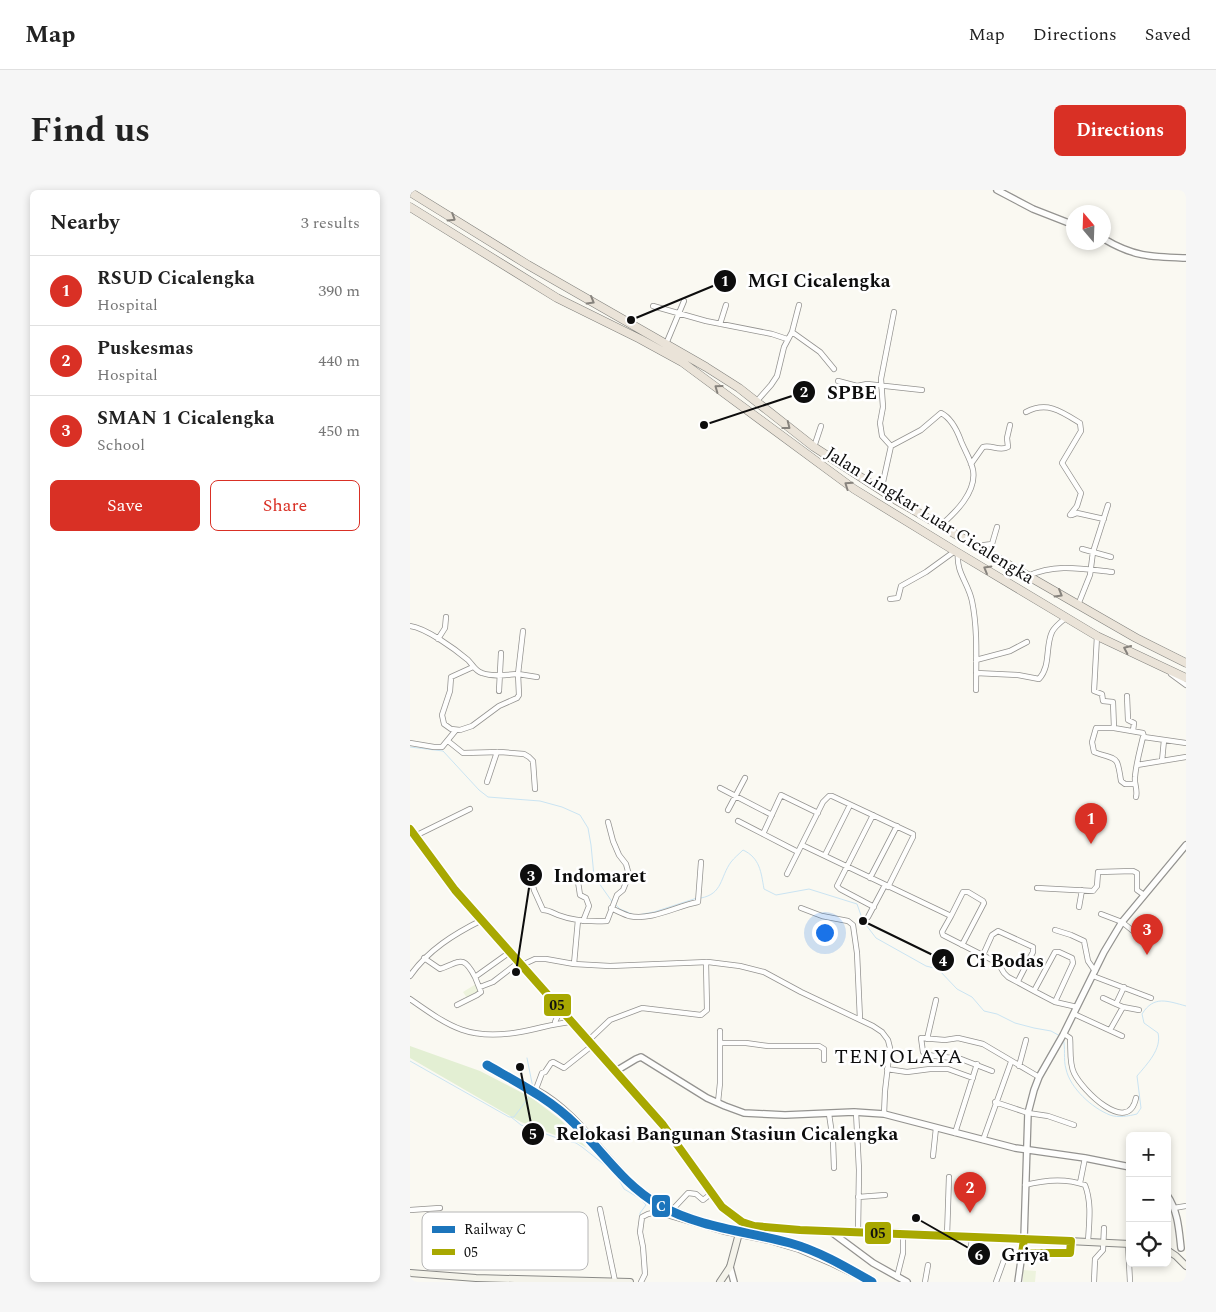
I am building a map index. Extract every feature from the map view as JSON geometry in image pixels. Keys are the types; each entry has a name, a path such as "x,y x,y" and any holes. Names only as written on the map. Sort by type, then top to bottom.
{"highway":[{"name":"Jalan Lingkar Luar Cicalengka","path":"410,192 536,270 731,383 814,447 902,504 1136,638 1186,663"},
{"name":"Jalan Lingkar Luar Cicalengka","path":"410,207 557,298 682,362 854,489 956,552 1097,636 1186,678"}],"main road":[{"path":"410,829 438,869 663,1125 722,1207 742,1222 762,1227 830,1231 1126,1244"},
{"path":"720,1282 730,1267 742,1222"},
{"path":"1171,1253 1186,1266"},
{"path":"410,1273 543,1281 630,1282"}],"street":[{"path":"997,190 1033,209 1066,222"},
{"path":"1111,243 1133,254 1186,258"},
{"path":"666,344 684,301"},
{"path":"720,324 726,305"},
{"path":"756,402 777,376 799,305"},
{"path":"653,306 678,314 788,339"},
{"path":"891,446 882,436 880,422 882,407 881,386 894,312"},
{"path":"792,332 820,352 834,369"},
{"path":"838,381 857,386 867,384 922,390"},
{"path":"1026,412 1042,406 1063,412 1080,423 1081,432 1062,462 1081,492 1080,501 1070,515 1077,513 1104,518"},
{"path":"891,446 914,435 942,413 955,427 971,464 973,479 966,497 954,514 940,526"},
{"path":"971,464 982,447 988,445 1000,449 1008,447 1007,438 1010,425"},
{"path":"814,447 821,426"},
{"path":"881,491 891,446"},
{"path":"901,490 902,504"},
{"path":"1078,605 1090,575 1093,552 1108,505"},
{"path":"975,546 992,544 997,527"},
{"path":"1082,549 1111,557"},
{"path":"890,600 898,598 901,586 956,552 958,570 969,590 972,602 975,625 976,690"},
{"path":"1028,576 1052,568 1075,567 1112,572"},
{"path":"438,639 445,628 446,617"},
{"path":"976,673 1018,674 1039,679 1047,662 1052,632 1067,617"},
{"path":"410,626 418,628 438,639 468,660 473,667 482,673 518,674 537,677"},
{"path":"473,667 454,674 450,680 450,691 442,715 446,726 456,730 472,726 499,706 517,698 519,695 518,674 523,631"},
{"path":"1097,636 1094,691 1102,694 1103,701 1113,702 1114,728"},
{"path":"976,660 1010,651 1027,642"},
{"path":"499,691 501,653"},
{"path":"1156,663 1186,685"},
{"path":"1127,696 1128,720 1134,723 1133,731"},
{"path":"1134,784 1125,784 1121,781 1118,762 1115,758 1094,752 1092,742 1096,728 1114,728 1143,733 1134,784 1137,792 1136,797"},
{"path":"410,743 440,748 444,746 456,730"},
{"path":"1143,737 1186,743"},
{"path":"1162,760 1164,740"},
{"path":"448,741 463,753 497,752 524,754 533,761 535,789"},
{"path":"487,782 497,752"},
{"path":"1137,765 1186,757"},
{"path":"728,810 745,778"},
{"path":"720,788 772,815"},
{"path":"763,834 781,795 818,813"},
{"path":"787,874 823,802 829,796 836,797 912,833 913,837 868,917"},
{"path":"825,855 850,805"},
{"path":"415,836 470,809"},
{"path":"873,816 846,866 838,883 838,888 874,907"},
{"path":"738,821 798,852"},
{"path":"531,878 543,910 549,910 557,915 581,921 607,921 615,899 623,890 629,875 626,864 613,840 608,822"},
{"path":"870,878 897,826"},
{"path":"802,845 951,916"},
{"path":"1018,1282 1024,1239 1028,1113 1039,1077 1060,1042 1104,952 1122,922 1186,845"},
{"path":"612,907 630,916 643,916 657,914 698,902 701,862"},
{"path":"1038,888 1095,890 1099,871 1134,871 1137,873 1137,890 1144,895"},
{"path":"574,964 581,921 589,906 586,898 580,895 577,875"},
{"path":"1078,907 1082,890"},
{"path":"962,945 984,903 968,892 963,892 942,934 962,945 998,962 1004,974 1034,991 1055,1002 1077,1007"},
{"path":"801,908 822,916 848,921 853,925 857,953 860,1020"},
{"path":"1101,914 1122,922 1133,931"},
{"path":"410,976 424,958 450,938 482,920"},
{"path":"983,955 992,934 998,930 1032,946 1033,952 1018,981"},
{"path":"1055,930 1084,941 1088,961 1094,974 1152,998"},
{"path":"475,977 510,952"},
{"path":"1034,991 1055,952 1072,958 1073,964 1055,1002"},
{"path":"424,958 440,968 457,961 470,966 481,992 457,1004"},
{"path":"480,987 493,982 520,963 535,959 610,966 706,962 740,966 764,972 882,1032 888,1040 890,1048 884,1114"},
{"path":"706,962 707,1010 701,1015 642,1008 610,1020 591,1042 564,1068 553,1062 551,1063 542,1074 536,1089 552,1098 572,1116 621,1171 642,1191 673,1210 799,1250 869,1282"},
{"path":"1116,1004 1124,987"},
{"path":"1103,998 1123,1007 1139,1010"},
{"path":"410,999 442,1022 464,1032 480,1035 520,1032 555,1022 573,1022"},
{"path":"927,1039 936,1000"},
{"path":"1110,1030 1123,1007"},
{"path":"555,1022 561,1009"},
{"path":"1074,1014 1122,1036"},
{"path":"718,1102 720,1031"},
{"path":"1063,1035 1070,1038 1071,1062 1074,1073 1085,1090 1108,1108 1118,1113 1123,1113 1134,1107 1136,1098"},
{"path":"992,1072 977,1064 955,1058 927,1055 922,1052 921,1038 964,1039 983,1044 1039,1077"},
{"path":"1020,1066 1026,1040"},
{"path":"720,1043 746,1043 768,1046 819,1046 824,1049 824,1060"},
{"path":"616,1071 641,1057 707,1098 734,1110 756,1114 856,1112 884,1114 1015,1148 1126,1166"},
{"path":"983,1140 1011,1062"},
{"path":"955,1133 977,1064"},
{"path":"887,1069 907,1072 930,1069 948,1070 972,1078"},
{"path":"996,1102 1028,1113 1048,1116 1074,1125"},
{"path":"856,1112 858,1232"},
{"path":"829,1114 834,1168"},
{"path":"933,1156 936,1128"},
{"path":"1080,1183 1085,1158"},
{"path":"947,1236 949,1177"},
{"path":"1025,1185 1055,1180 1085,1185 1088,1193 1088,1242"},
{"path":"673,1210 688,1193 696,1194 703,1200 712,1193"},
{"path":"858,1197 885,1195"},
{"path":"1171,1202 1178,1221 1184,1248 1176,1256"},
{"path":"1174,1208 1186,1206"},
{"path":"410,1210 440,1208"},
{"path":"600,1209 615,1281"},
{"path":"641,1282 645,1274 641,1227 642,1218 648,1214 657,1212 725,1232 740,1232"},
{"path":"1094,1282 1095,1258 1102,1251 1104,1228"},
{"path":"830,1231 873,1264 907,1282"},
{"path":"897,1277 903,1253 904,1233"},
{"path":"970,1258 972,1237"},
{"path":"996,1282 1004,1260"},
{"path":"925,1282 928,1265"},
{"path":"730,1267 734,1282"},
{"path":"1130,1267 1130,1282"},
{"path":"442,1282 443,1274"}],"green space":[{"path":"476,984 480,990 467,998 463,992"},
{"path":"410,1046 480,1071 532,1098 561,1120 587,1148 572,1139 560,1137 510,1116 410,1058"},
{"path":"1023,1270 1036,1271 1035,1282 1023,1282"}],"waterway":[{"path":"410,747 443,751 479,790 488,797 540,801 562,807 580,815 588,828 594,876 613,903"},
{"path":"701,898 708,896 717,889 727,868 743,850 749,853 759,866 764,889 776,895 809,889 857,904 863,921 876,938 926,966 938,969 957,989 972,997 984,1011 997,1014 1015,1023 1051,1031 1060,1036"},
{"path":"638,915 654,912 697,898"},
{"path":"616,905 620,909 632,914"},
{"path":"1063,1038 1065,1065 1068,1076 1077,1090 1096,1108 1110,1115 1120,1117 1137,1114 1141,1108 1137,1076 1153,1056 1159,1039 1158,1033 1144,1023 1142,1014 1151,1004 1161,1001 1186,1006"},
{"path":"527,1058 533,1088"},
{"path":"410,1061 509,1117 514,1117 529,1097"},
{"path":"511,1117 521,1125 576,1143 582,1147 606,1166 619,1180 624,1189 641,1199 646,1205 640,1213 640,1217"}],"rail line":[{"name":"C","path":"487,1065 533,1092 565,1115 624,1178 646,1197 659,1205 675,1213 707,1224 801,1246 832,1260 872,1282"}],"transit line":[{"name":"05","path":"410,829 455,890 663,1125 722,1207 742,1222 754,1226 800,1230 1071,1241 1070,1253 1022,1253 1024,1239"}],"place":[{"name":"MGI Cicalengka","path":"631,320"},
{"name":"SPBE","path":"704,425"},
{"name":"RSUD Cicalengka","path":"1091,844"},
{"name":"Ci Bodas","path":"863,921"},
{"name":"SMAN 1 Cicalengka","path":"1147,955"},
{"name":"Indomaret","path":"516,972"},
{"name":"Relokasi Bangunan Stasiun Cicalengka","path":"520,1067"},
{"name":"Puskesmas","path":"970,1213"},
{"name":"Griya","path":"916,1218"}],"district":[{"name":"TENJOLAYA","path":"899,1056"}]}
